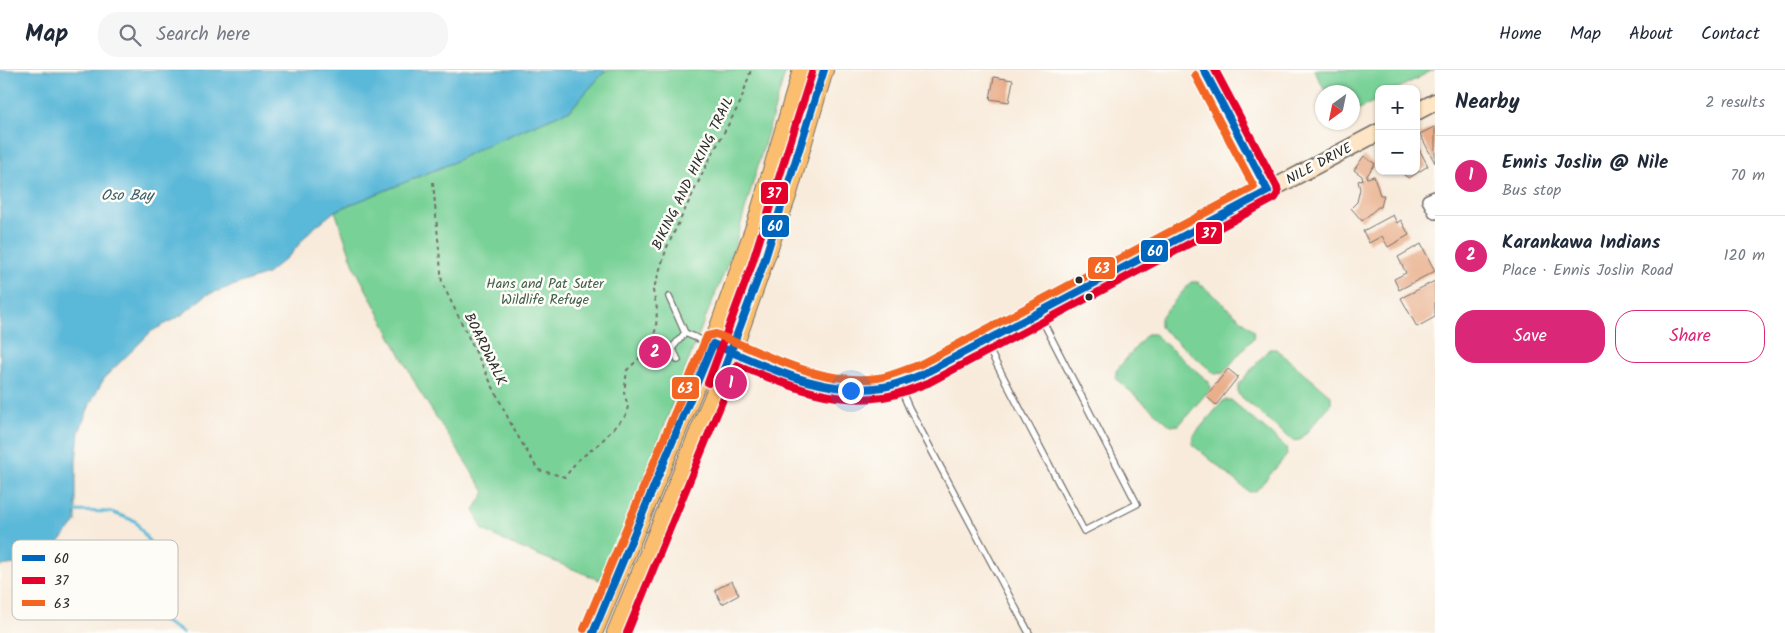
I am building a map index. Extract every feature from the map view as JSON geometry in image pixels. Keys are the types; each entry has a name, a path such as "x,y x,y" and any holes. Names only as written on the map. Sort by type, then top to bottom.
{"main road":[{"path":"593,633 713,344 756,222 802,70"},
{"path":"616,633 732,352 788,193 824,70"},
{"path":"1204,70 1268,191"},
{"path":"1420,110 1435,102"},
{"name":"NILE DRIVE","path":"713,344 812,383 858,389 877,388 898,383 923,374 1375,134"}],"street":[{"path":"1435,197 1428,200 1435,213"}],"lane":[{"path":"669,297 685,333 713,344"},
{"path":"985,341 1084,531 1137,504 1038,312"},
{"path":"678,360 672,348 685,333"},
{"path":"898,383 909,408 1029,633"}],"path":[{"name":"BIKING AND HIKING TRAIL","path":"577,461 600,443 626,415 628,406 624,393 627,370 646,352 656,328 658,309 653,291 667,247 740,103 750,70"},
{"name":"BOARDWALK","path":"433,182 442,283 513,428 538,470 565,476 577,461"}],"green space":[{"name":"Hans and Pat Suter Wildlife Refuge","path":"606,70 786,70 733,251 694,346 650,464 600,580 511,544 483,530 474,510 485,492 420,392 355,268 335,211 452,163 482,147 570,110"},
{"path":"1314,70 1433,70 1405,85 1375,85 1375,101 1360,108 1360,85 1322,85"},
{"path":"1191,282 1198,282 1253,330 1254,337 1223,373 1215,374 1160,327 1160,318"},
{"path":"1147,334 1154,334 1209,382 1210,389 1179,425 1171,426 1116,379 1116,371"},
{"path":"1269,349 1276,349 1331,396 1331,404 1300,440 1293,441 1238,394 1238,385"},
{"path":"1224,400 1231,400 1286,447 1287,455 1256,491 1249,492 1193,445 1193,436"}],"water":[{"name":"Oso Bay","path":"0,70 606,70 570,110 482,147 452,163 335,211 310,231 291,254 267,274 206,295 182,315 152,331 105,377 90,404 79,432 76,461 76,522 61,540 12,540 12,564 0,566"}],"building":[{"path":"994,77 1013,80 1009,102 990,99"},
{"path":"1434,127 1435,163 1420,134"},
{"path":"1420,151 1428,166 1420,171"},
{"path":"1364,156 1375,164 1366,177 1374,176 1380,195 1384,195 1381,207 1378,207 1362,221 1351,208 1357,202 1360,189 1358,181 1363,179 1354,170"},
{"path":"1393,215 1397,223 1401,220 1409,235 1388,247 1382,236 1369,243 1363,231"},
{"path":"1421,244 1435,271 1399,290 1394,279 1406,273 1398,257"},
{"path":"1435,281 1435,317 1417,327 1401,298"},
{"path":"1228,369 1238,377 1216,405 1206,396"},
{"path":"732,581 739,595 722,604 715,590"}],"waterway":[{"path":"74,509 76,511 111,512 135,521 148,540"},
{"path":"162,620 183,633"}],"transit line":[{"name":"60","path":"720,380 763,265 824,70"},
{"name":"60","path":"593,633 713,344 775,370 817,384 861,389 893,385 923,374 1268,191 1204,70"},
{"name":"37","path":"627,633 737,365 790,386 827,395 864,399 900,393 928,383 1275,198 1278,193 1277,187 1215,70"},
{"name":"37","path":"708,383 751,267 812,73"},
{"name":"63","path":"584,629 707,336 716,334 795,367 816,373 857,379 888,376 919,365 1254,187 1195,75"}],"place":[{"name":"Karankawa Indians","path":"655,352"},
{"name":"Ennis Joslin @ Nile","path":"731,383"}]}
